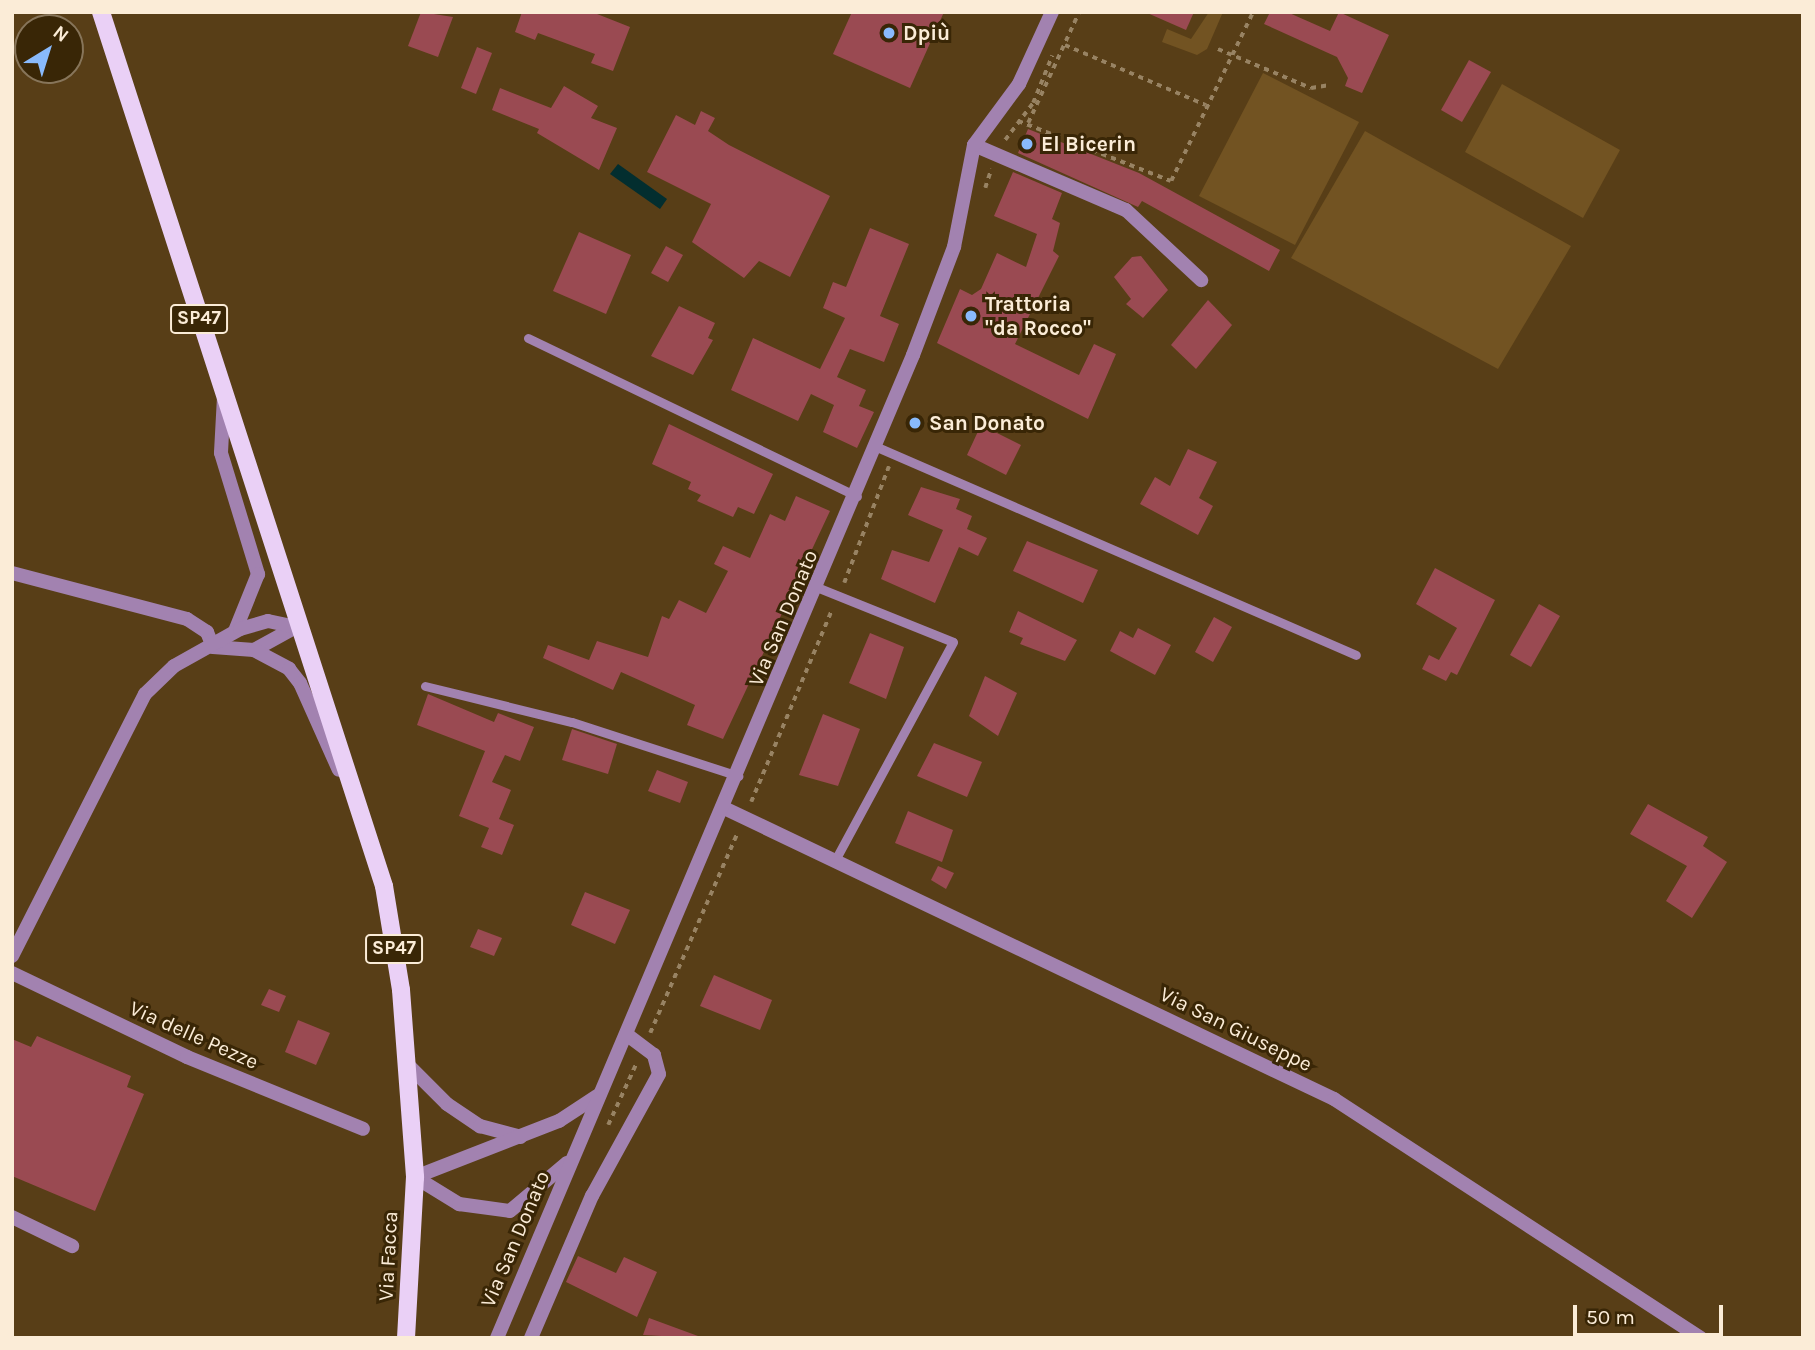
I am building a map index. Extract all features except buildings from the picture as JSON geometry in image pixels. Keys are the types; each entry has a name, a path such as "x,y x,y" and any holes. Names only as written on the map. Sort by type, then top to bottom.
{"main road":[{"name":"SP47","path":"101,12 296,627 384,886 408,1065 415,1177"},
{"name":"Via Facca","path":"407,1338 415,1177"}],"street":[{"name":"Via San Donato","path":"496,1338 597,1096 627,1035 819,589 877,447 954,247 974,145 1019,84 1052,12"},
{"path":"974,145 1126,210 1201,280"},
{"path":"224,397 221,453 258,574 235,631"},
{"path":"12,573 187,619 207,632 213,647"},
{"path":"12,956 145,694 174,666 213,647 235,631 268,621 296,627"},
{"path":"254,650 296,627"},
{"path":"213,647 254,650 289,669 300,684 366,836"},
{"name":"Via San Giuseppe","path":"724,808 836,858 1334,1099 1701,1338"},
{"name":"Via delle Pezze","path":"12,973 187,1057 363,1129"},
{"path":"531,1338 592,1196 659,1074 654,1055 627,1035"},
{"path":"408,1065 480,1126 521,1137"},
{"path":"415,1177 521,1137 597,1096"},
{"name":"Via San Donato","path":"415,1177 459,1204 510,1211 573,1157"},
{"path":"12,1217 72,1246"}],"lane":[{"path":"528,338 857,496"},
{"path":"877,447 1356,655"},
{"path":"819,589 953,642 836,858"},
{"path":"425,686 572,722 738,776"}],"path":[{"path":"1028,124 1079,12"},
{"path":"1018,121 1171,181 1253,12"},
{"path":"1065,46 1206,105"},
{"path":"1218,49 1311,88 1329,85"},
{"path":"644,1047 733,845"}],"shaded area":[{"path":"1209,12 1223,12 1207,49 1197,55 1162,42 1167,29 1191,39"},
{"path":"1263,73 1359,122 1295,245 1199,196"},
{"path":"1502,84 1620,150 1583,218 1465,152"},
{"path":"1365,131 1571,246 1498,369 1291,258"}],"water":[{"path":"618,164 667,199 660,209 610,174"}],"place":[{"name":"Dpiù","path":"889,33"},
{"name":"El Bicerin","path":"1027,144"},
{"name":"Trattoria \"da Rocco\"","path":"971,316"},
{"name":"San Donato","path":"915,423"}]}
